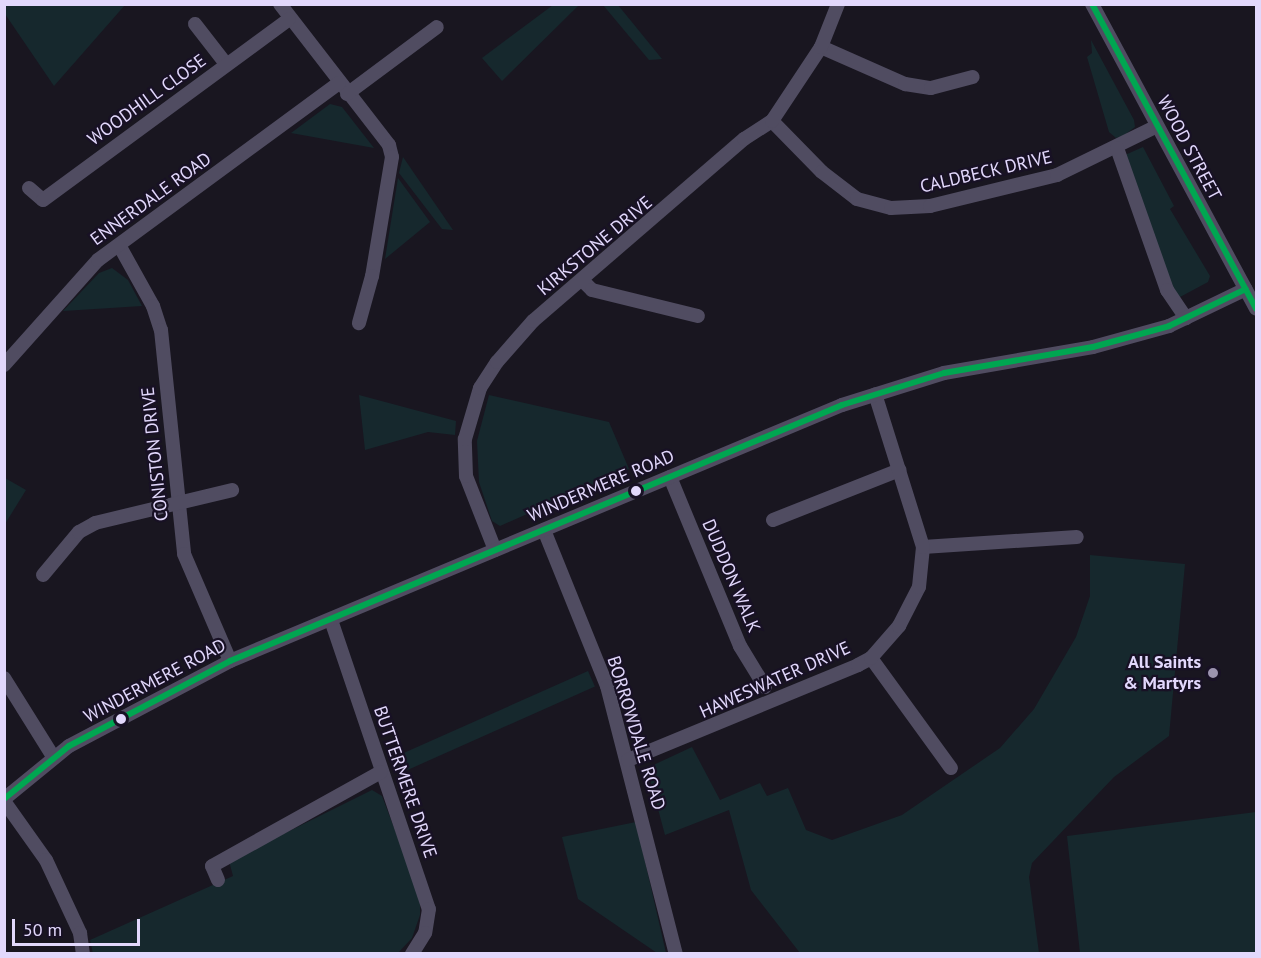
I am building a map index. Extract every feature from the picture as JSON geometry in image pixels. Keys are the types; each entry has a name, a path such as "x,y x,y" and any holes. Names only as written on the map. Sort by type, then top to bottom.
{"street":[{"path":"280,4 343,89 389,145 392,157 359,323"},
{"name":"KIRKSTONE DRIVE","path":"495,550 466,476 465,439 480,388 511,344 744,139 772,121 821,47 838,4"},
{"name":"WOOD STREET","path":"1092,4 1257,309"},
{"name":"WOODHILL CLOSE","path":"29,188 43,200 289,19"},
{"path":"195,24 225,64"},
{"name":"ENNERDALE ROAD","path":"4,365 98,260 343,89 437,27"},
{"path":"821,47 905,84 931,88 973,77"},
{"name":"CALDBECK DRIVE","path":"772,121 822,172 857,199 891,208 930,206 1057,176 1157,126"},
{"path":"1117,148 1167,290 1186,318"},
{"name":"CONISTON DRIVE","path":"119,245 153,306 161,330 184,554 230,661"},
{"path":"582,280 592,290 698,316"},
{"name":"WINDERMERE ROAD","path":"4,800 69,746 230,661 670,477 875,394 944,373 1093,347 1186,318 1245,289"},
{"name":"HAWESWATER DRIVE","path":"628,760 697,735 871,657 909,609 919,588 923,547 875,394"},
{"path":"773,520 899,470"},
{"name":"DUDDON WALK","path":"670,477 740,646 765,687"},
{"path":"43,575 79,532 89,526 232,490"},
{"name":"BORROWDALE ROAD","path":"544,530 607,686 628,760 676,954"},
{"path":"923,547 1077,537"},
{"name":"BUTTERMERE DRIVE","path":"331,620 429,909 425,933 412,954"},
{"path":"871,657 951,768"},
{"path":"4,678 54,758"},
{"path":"218,880 212,866 381,772"},
{"path":"4,800 46,860 80,933 83,954"}],"green space":[{"path":"4,5 125,5 54,86 5,14"},
{"path":"553,5 579,5 502,81 482,58"},
{"path":"603,5 618,5 662,59 649,60"},
{"path":"1091,40 1134,120 1135,127 1123,136 1116,138 1109,132 1087,57 1092,53"},
{"path":"330,104 342,107 374,148 291,133"},
{"path":"1143,147 1174,206 1170,209 1210,276 1208,282 1180,297 1170,286 1125,155"},
{"path":"403,157 453,230 442,229 399,173"},
{"path":"398,178 430,222 385,259"},
{"path":"112,268 128,280 142,306 63,311 99,273"},
{"path":"359,395 456,421 455,435 428,432 365,450"},
{"path":"489,395 609,422 629,469 500,526 492,521 479,482 477,441"},
{"path":"5,478 26,490 5,524"},
{"path":"1090,555 1185,564 1169,736 1114,777 1032,863 1029,877 1039,953 800,953 751,890 729,810 665,835 647,768 692,747 720,800 760,783 767,796 788,788 806,830 832,840 902,815 1000,748 1034,709 1076,637 1090,596"},
{"path":"588,671 595,687 398,774 391,759"},
{"path":"372,790 382,796 420,896 420,915 412,938 398,953 93,954 90,940 233,876 229,861"},
{"path":"1256,812 1256,953 1080,953 1067,836"},
{"path":"636,822 666,953 657,953 578,899 562,837"}],"transit line":[{"path":"1092,4 1256,309"},
{"path":"4,799 69,746 230,661 842,405 944,373 1093,347 1169,326 1246,289"}],"place":[{"name":"All Saints & Martyrs","path":"1213,673"}]}
